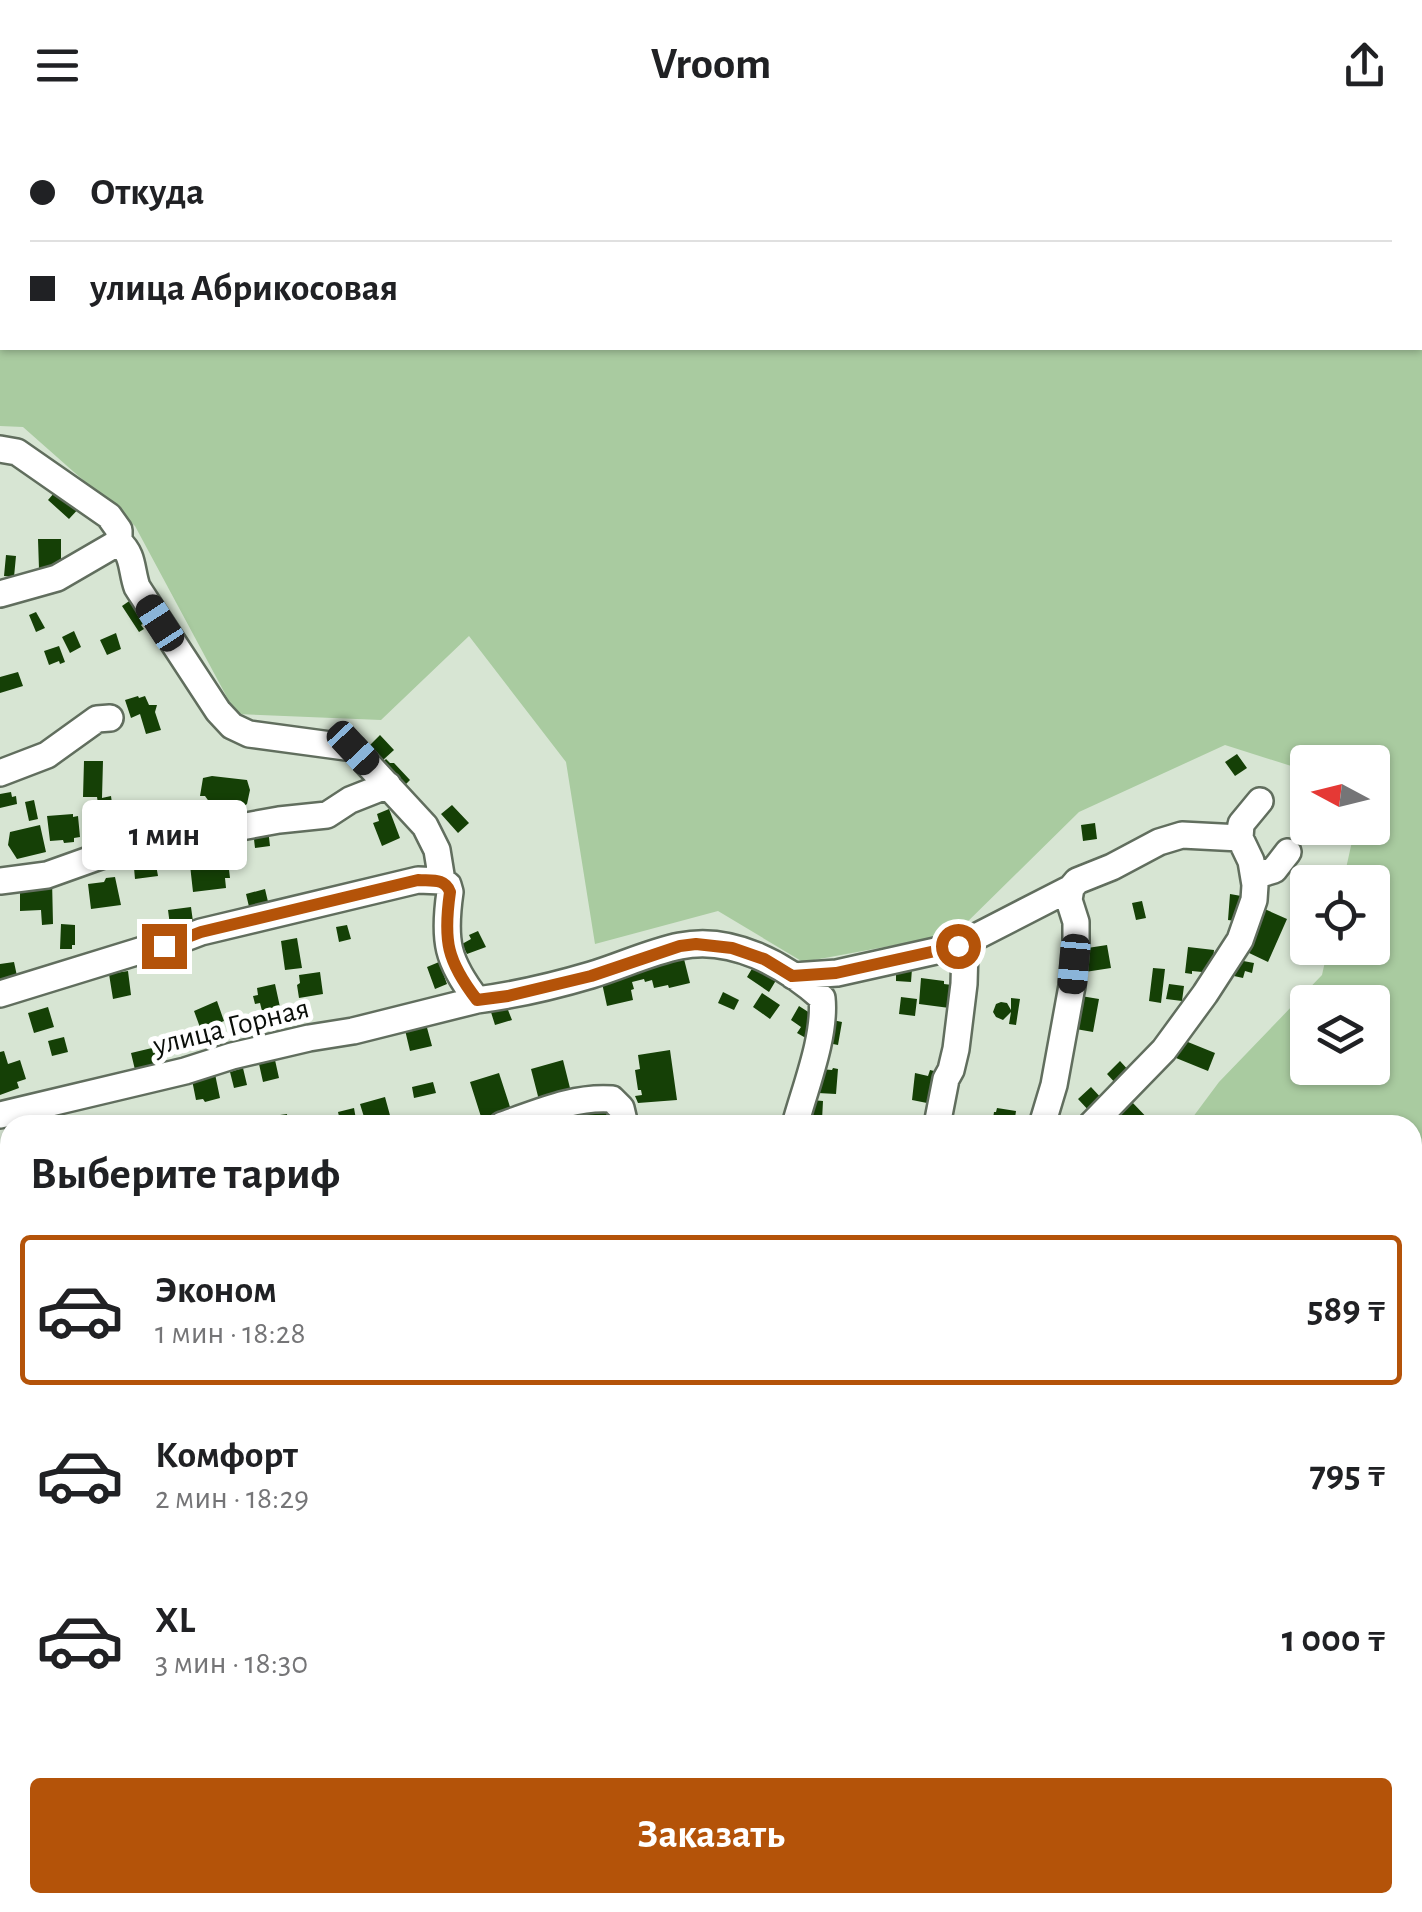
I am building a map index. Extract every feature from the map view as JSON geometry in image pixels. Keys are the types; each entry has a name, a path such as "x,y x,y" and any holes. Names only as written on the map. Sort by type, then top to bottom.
{"street":[{"path":"0,449 17,452 109,516 118,530 119,542"},
{"path":"0,594 57,578 119,542"},
{"path":"119,542 124,544 135,569 136,584 146,601 218,711 232,726 250,734 353,748 425,826 438,850 442,882"},
{"path":"0,773 47,754 96,719 110,718"},
{"path":"0,881 48,875 120,850 327,814 388,785"},
{"path":"1101,1115 1164,1050 1240,940 1254,900 1252,861 1240,838 1241,824 1260,801"},
{"path":"792,976 836,973 958,946 1071,888 1077,881 1182,834 1240,838"},
{"path":"1254,876 1274,870 1288,852"},
{"path":"0,994 201,932 418,880 448,885 447,942 462,980 477,1000"},
{"path":"1045,1115 1072,986 1076,922 1071,888"},
{"name":"улица Горная","path":"0,1115 232,1056 354,1032 591,976 680,946 732,948 792,976"},
{"path":"939,1115 956,1049 964,984 965,949 958,946"},
{"path":"792,976 822,998 824,1012 798,1115"},
{"path":"532,1115 570,1102 602,1098 612,1099 622,1115"}],"green space":[{"path":"0,350 1422,350 1422,1115 1194,1115 1219,1082 1290,1008 1290,1085 1390,1085 1390,985 1312,985 1322,975 1324,965 1390,965 1390,865 1347,865 1351,845 1390,845 1390,745 1290,745 1290,766 1225,745 1079,812 955,934 803,962 718,911 595,944 566,762 469,636 381,720 236,714 135,526 23,427 0,426"}],"building":[{"path":"61,485 82,505 69,519 48,500"},
{"path":"38,539 61,539 61,569 39,569"},
{"path":"6,555 16,556 14,577 4,576"},
{"path":"138,595 153,617 141,625 144,629 139,632 122,606"},
{"path":"36,612 45,628 36,632 29,615"},
{"path":"74,631 81,647 70,653 62,637"},
{"path":"116,633 121,649 107,655 100,640"},
{"path":"59,646 65,662 49,665 44,651"},
{"path":"18,672 23,686 0,693 0,677"},
{"path":"145,696 149,705 157,705 155,712 161,730 146,734 140,714 131,718 125,700"},
{"path":"380,735 394,750 383,760 370,745"},
{"path":"1237,754 1247,768 1235,776 1225,762"},
{"path":"386,759 410,780 404,786 380,765"},
{"path":"84,761 103,761 102,798 111,796 118,848 105,849 97,797 83,797"},
{"path":"203,778 247,780 247,804 241,808 210,803 200,796"},
{"path":"11,792 17,804 0,808 0,794"},
{"path":"34,800 38,819 29,821 25,802"},
{"path":"452,805 469,823 458,833 441,814"},
{"path":"389,809 400,838 382,846 373,823 379,821 377,814"},
{"path":"47,816 78,816 80,837 74,838 74,842 50,841"},
{"path":"1095,823 1097,839 1083,841 1081,825"},
{"path":"40,825 46,852 17,859 8,845 10,832"},
{"path":"268,829 270,846 255,848 253,831"},
{"path":"170,846 172,863 156,865 158,876 135,879 128,854 143,852 144,860 152,859 150,848"},
{"path":"217,853 218,862 228,861 230,878 225,878 226,888 193,892 190,865 204,863 204,855"},
{"path":"115,877 121,905 91,909 88,884"},
{"path":"52,879 53,924 42,925 41,910 20,911 20,887"},
{"path":"265,889 269,906 250,911 246,894"},
{"path":"1230,894 1247,897 1243,922 1228,920"},
{"path":"1142,901 1146,918 1136,920 1132,903"},
{"path":"1258,906 1287,919 1268,962 1238,951"},
{"path":"191,907 194,929 171,933 168,910"},
{"path":"61,924 75,925 72,949 60,949"},
{"path":"347,925 351,939 339,942 336,927"},
{"path":"478,931 486,947 467,954 462,944"},
{"path":"297,938 302,968 285,970 281,941"},
{"path":"1107,945 1111,968 1085,972 1081,949"},
{"path":"1188,947 1214,950 1212,973 1185,973"},
{"path":"683,955 690,983 654,988 652,980 632,982 633,1000 607,1006 600,974"},
{"path":"1238,960 1254,963 1252,973 1245,971 1243,978 1234,976"},
{"path":"14,962 17,976 0,988 0,964"},
{"path":"439,962 447,984 435,989 427,967"},
{"path":"753,967 778,977 769,992 747,977"},
{"path":"896,968 912,969 911,982 896,981"},
{"path":"1153,968 1165,969 1161,1003 1149,1001"},
{"path":"128,971 131,995 113,999 109,974"},
{"path":"320,972 323,994 299,998 299,975"},
{"path":"921,978 960,986 957,1009 919,1004"},
{"path":"275,984 280,1007 262,1011 253,996 258,995 257,988"},
{"path":"1169,984 1184,986 1182,1001 1166,999"},
{"path":"723,992 739,1000 734,1010 718,1003"},
{"path":"762,993 780,1005 770,1019 753,1007"},
{"path":"1081,996 1099,999 1093,1032 1070,1028"},
{"path":"901,997 917,999 915,1016 899,1014"},
{"path":"1011,998 1020,999 1016,1025 1009,1024 1011,1012 1003,1020 993,1012 1001,1002 1011,1010"},
{"path":"217,1001 224,1021 201,1030 194,1011"},
{"path":"509,1002 512,1020 495,1025 490,1009"},
{"path":"799,1006 816,1017 811,1041 797,1033 801,1027 791,1020"},
{"path":"48,1007 54,1027 34,1033 28,1013"},
{"path":"828,1019 842,1022 838,1045 823,1042"},
{"path":"426,1024 432,1046 410,1051 405,1030"},
{"path":"221,1025 229,1036 204,1047 199,1035"},
{"path":"64,1037 68,1052 52,1056 48,1041"},
{"path":"1183,1040 1215,1053 1208,1071 1176,1058"},
{"path":"152,1048 160,1068 136,1074 131,1053"},
{"path":"670,1050 677,1100 638,1103 635,1096 642,1095 635,1070 640,1069 638,1055"},
{"path":"4,1051 8,1064 20,1060 26,1079 17,1082 19,1088 0,1095 0,1052"},
{"path":"275,1060 279,1078 263,1082 259,1064"},
{"path":"563,1060 572,1096 540,1104 531,1069"},
{"path":"1120,1061 1131,1073 1118,1086 1107,1074"},
{"path":"243,1068 247,1085 234,1088 230,1072"},
{"path":"820,1069 838,1069 836,1094 818,1093"},
{"path":"930,1070 934,1071 933,1077 942,1079 937,1105 912,1100 915,1073 928,1076"},
{"path":"499,1073 512,1113 480,1115 470,1082"},
{"path":"215,1074 220,1098 196,1100 192,1080"},
{"path":"433,1082 436,1093 414,1098 412,1087"},
{"path":"1091,1087 1104,1101 1091,1113 1078,1099"},
{"path":"385,1097 390,1115 363,1115 360,1104"},
{"path":"812,1100 823,1101 822,1115 810,1115"},
{"path":"1131,1101 1144,1115 1116,1115"},
{"path":"602,1103 607,1115 578,1115"},
{"path":"354,1108 355,1115 339,1115 338,1112"},
{"path":"997,1108 1016,1111 1015,1115 994,1115"}],"route":[{"path":"164,946 201,932 418,880 448,885 447,942 462,980 477,1000 591,976 696,944 746,952 792,976 836,973 958,946"}]}
